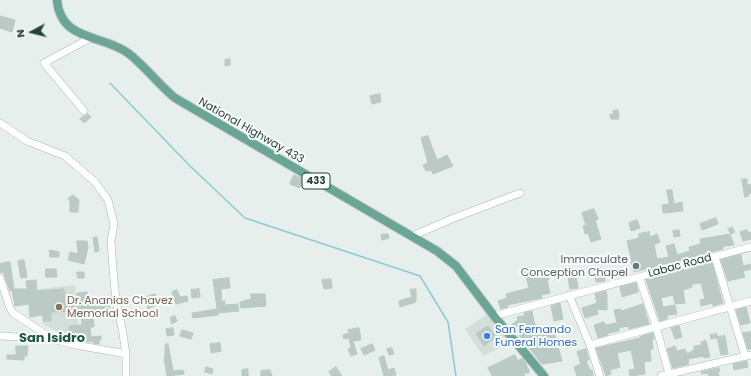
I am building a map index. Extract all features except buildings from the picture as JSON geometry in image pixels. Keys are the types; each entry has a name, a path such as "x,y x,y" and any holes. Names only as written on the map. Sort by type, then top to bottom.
{"main road":[{"name":"National Highway 433","path":"57,0 58,8 66,25 76,33 112,44 122,49 137,61 162,88 174,98 437,251 456,266 494,316 544,376"}],"street":[{"path":"84,111 44,63 89,38"},
{"path":"0,123 27,141 65,156 95,182 108,200 114,224 111,242 116,302 126,354 126,376"},
{"path":"412,236 520,193"},
{"name":"Labac Road","path":"494,316 751,247"},
{"path":"661,376 748,356 715,257"},
{"path":"639,277 656,326 669,374"},
{"path":"0,278 13,313 53,339"},
{"path":"570,295 590,345 600,376"},
{"path":"590,345 751,301"},
{"path":"0,336 53,339 76,345 126,354"}],"shaded area":[{"name":"Dr. Ananias Chavez Memorial School","path":"75,285 80,344 43,324 39,289"},
{"name":"San Fernando Funeral Homes","path":"488,314 511,342 483,356 465,329"}],"waterway":[{"path":"110,83 190,166 245,218 420,276 448,322 456,376"}],"place":[{"name":"Immaculate Conception Chapel","path":"636,266"},
{"name":"Dr. Ananias Chavez Memorial School","path":"59,307"},
{"name":"San Fernando Funeral Homes","path":"487,336"}],"district":[{"name":"San Isidro","path":"52,339"}]}
